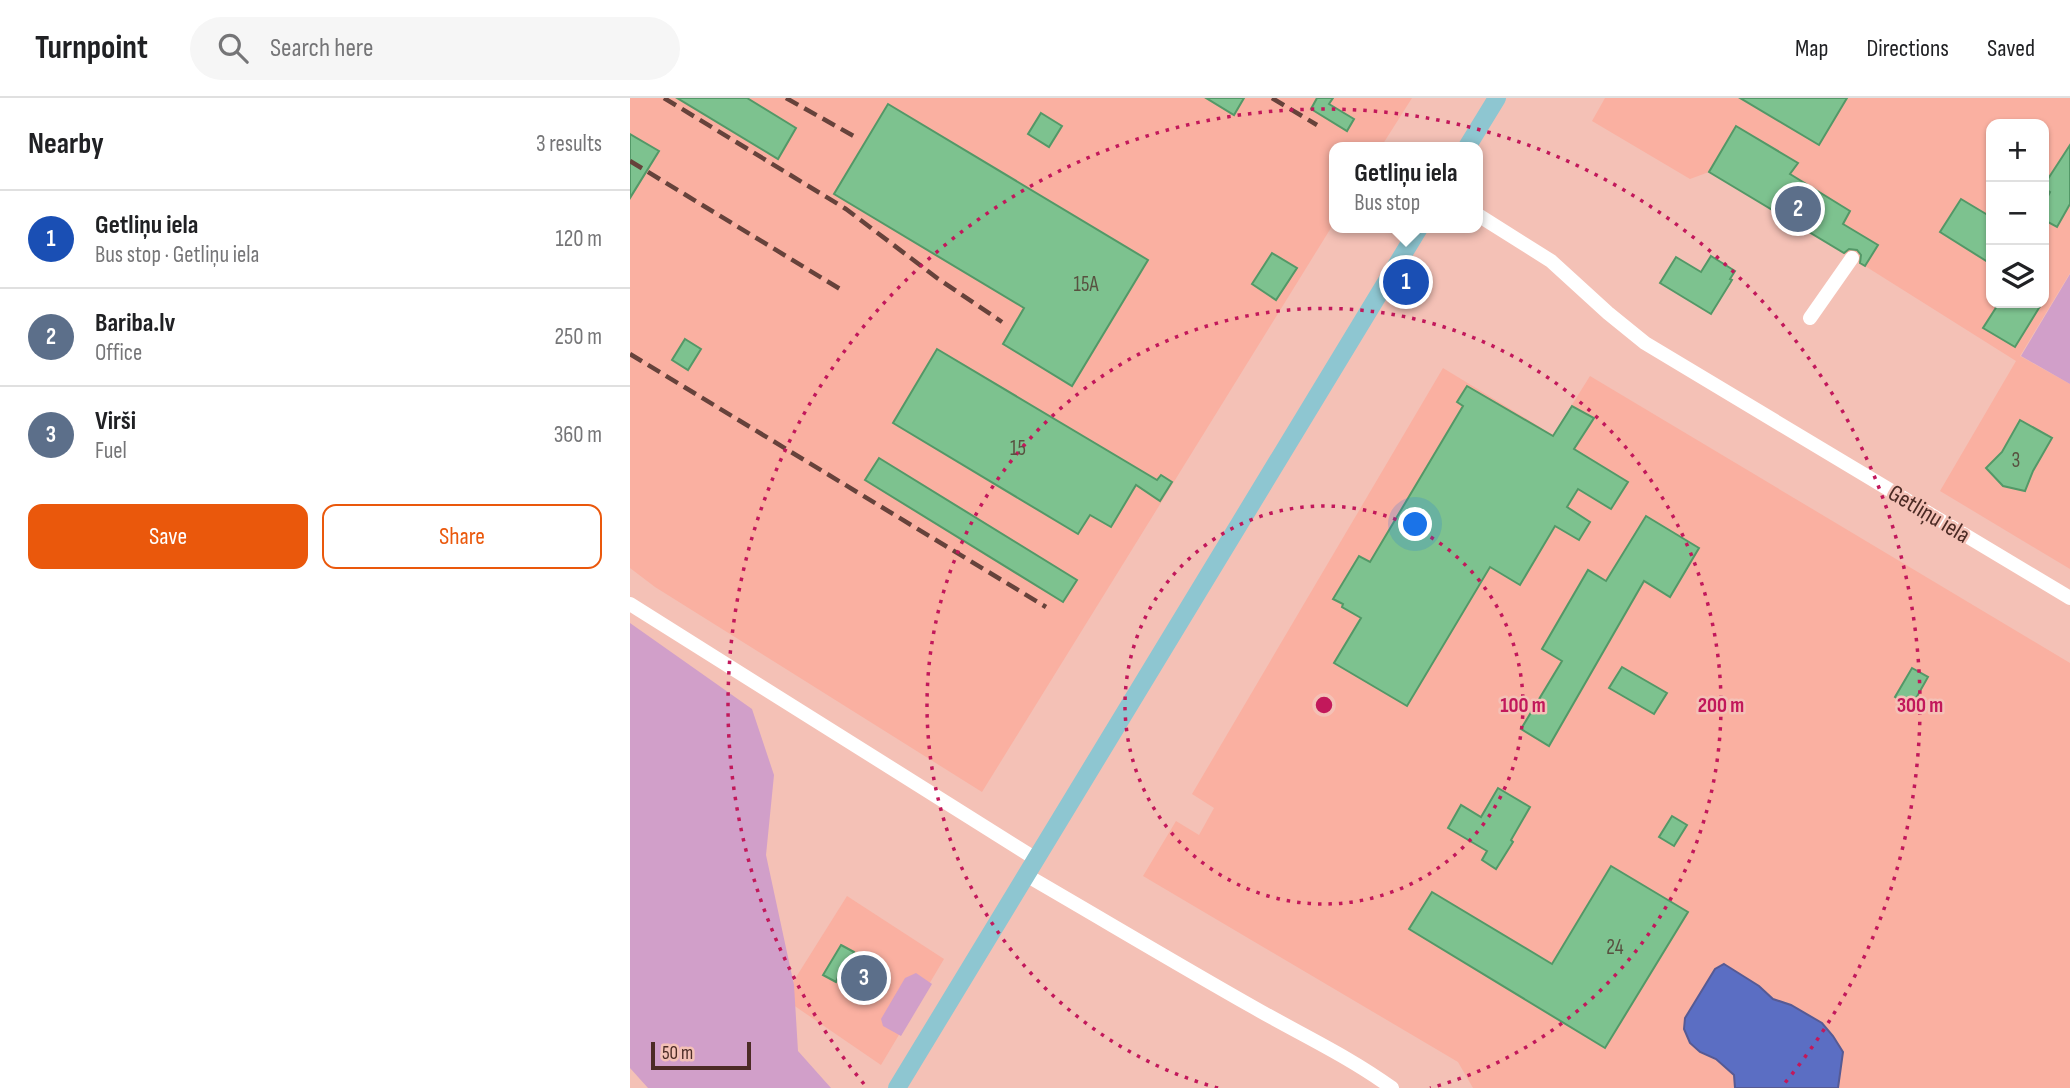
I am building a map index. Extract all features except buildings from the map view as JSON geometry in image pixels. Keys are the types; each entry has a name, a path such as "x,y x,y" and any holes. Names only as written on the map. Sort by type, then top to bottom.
{"main road":[{"path":"1470,142 1497,98"},
{"path":"897,1088 1416,233"}],"street":[{"name":"Getliņu iela","path":"1483,218 1551,261 1645,343 2070,598"},
{"path":"1810,318 1852,258"},
{"path":"630,604 1036,859"},
{"path":"1026,875 1255,1008 1320,1042 1392,1088"}],"shaded area":[{"path":"630,98 1412,98 1384,142 1329,142 1329,231 982,792 655,587 630,568"},
{"path":"1605,98 2070,98 2070,273 2049,308 2049,119 1986,119 1986,308 2049,308 2020,356 2070,384 2070,569 1940,491 2016,361 1709,172 1690,179 1592,121"},
{"path":"2070,274 2070,384 2021,356"},
{"path":"1443,368 1553,435 1590,376 2070,663 2070,1088 1473,1088 1458,1062 1143,876 1176,821 1199,835 1214,808 1192,794"},
{"path":"630,623 752,709 774,775 766,855 794,985 798,1051 831,1088 648,1088 630,1068"},
{"path":"847,896 944,959 881,1065 783,998"},
{"path":"916,973 932,984 901,1036 883,1026 881,1019 905,978"}],"water":[{"path":"1724,964 1759,986 1773,999 1791,1005 1822,1023 1843,1052 1838,1088 1735,1088 1734,1075 1716,1059 1700,1052 1690,1043 1684,1029 1685,1018 1715,969"}],"railway":[{"path":"664,98 846,209 937,278 1002,322"},
{"path":"786,98 859,139"},
{"path":"1272,98 1317,125"},
{"path":"630,161 840,289"},
{"path":"630,354 1046,607"}],"place":[{"name":"Bariba.lv","path":"1798,209"},
{"name":"Getliņu iela","path":"1406,282"},
{"name":"Virši","path":"864,978"}]}
